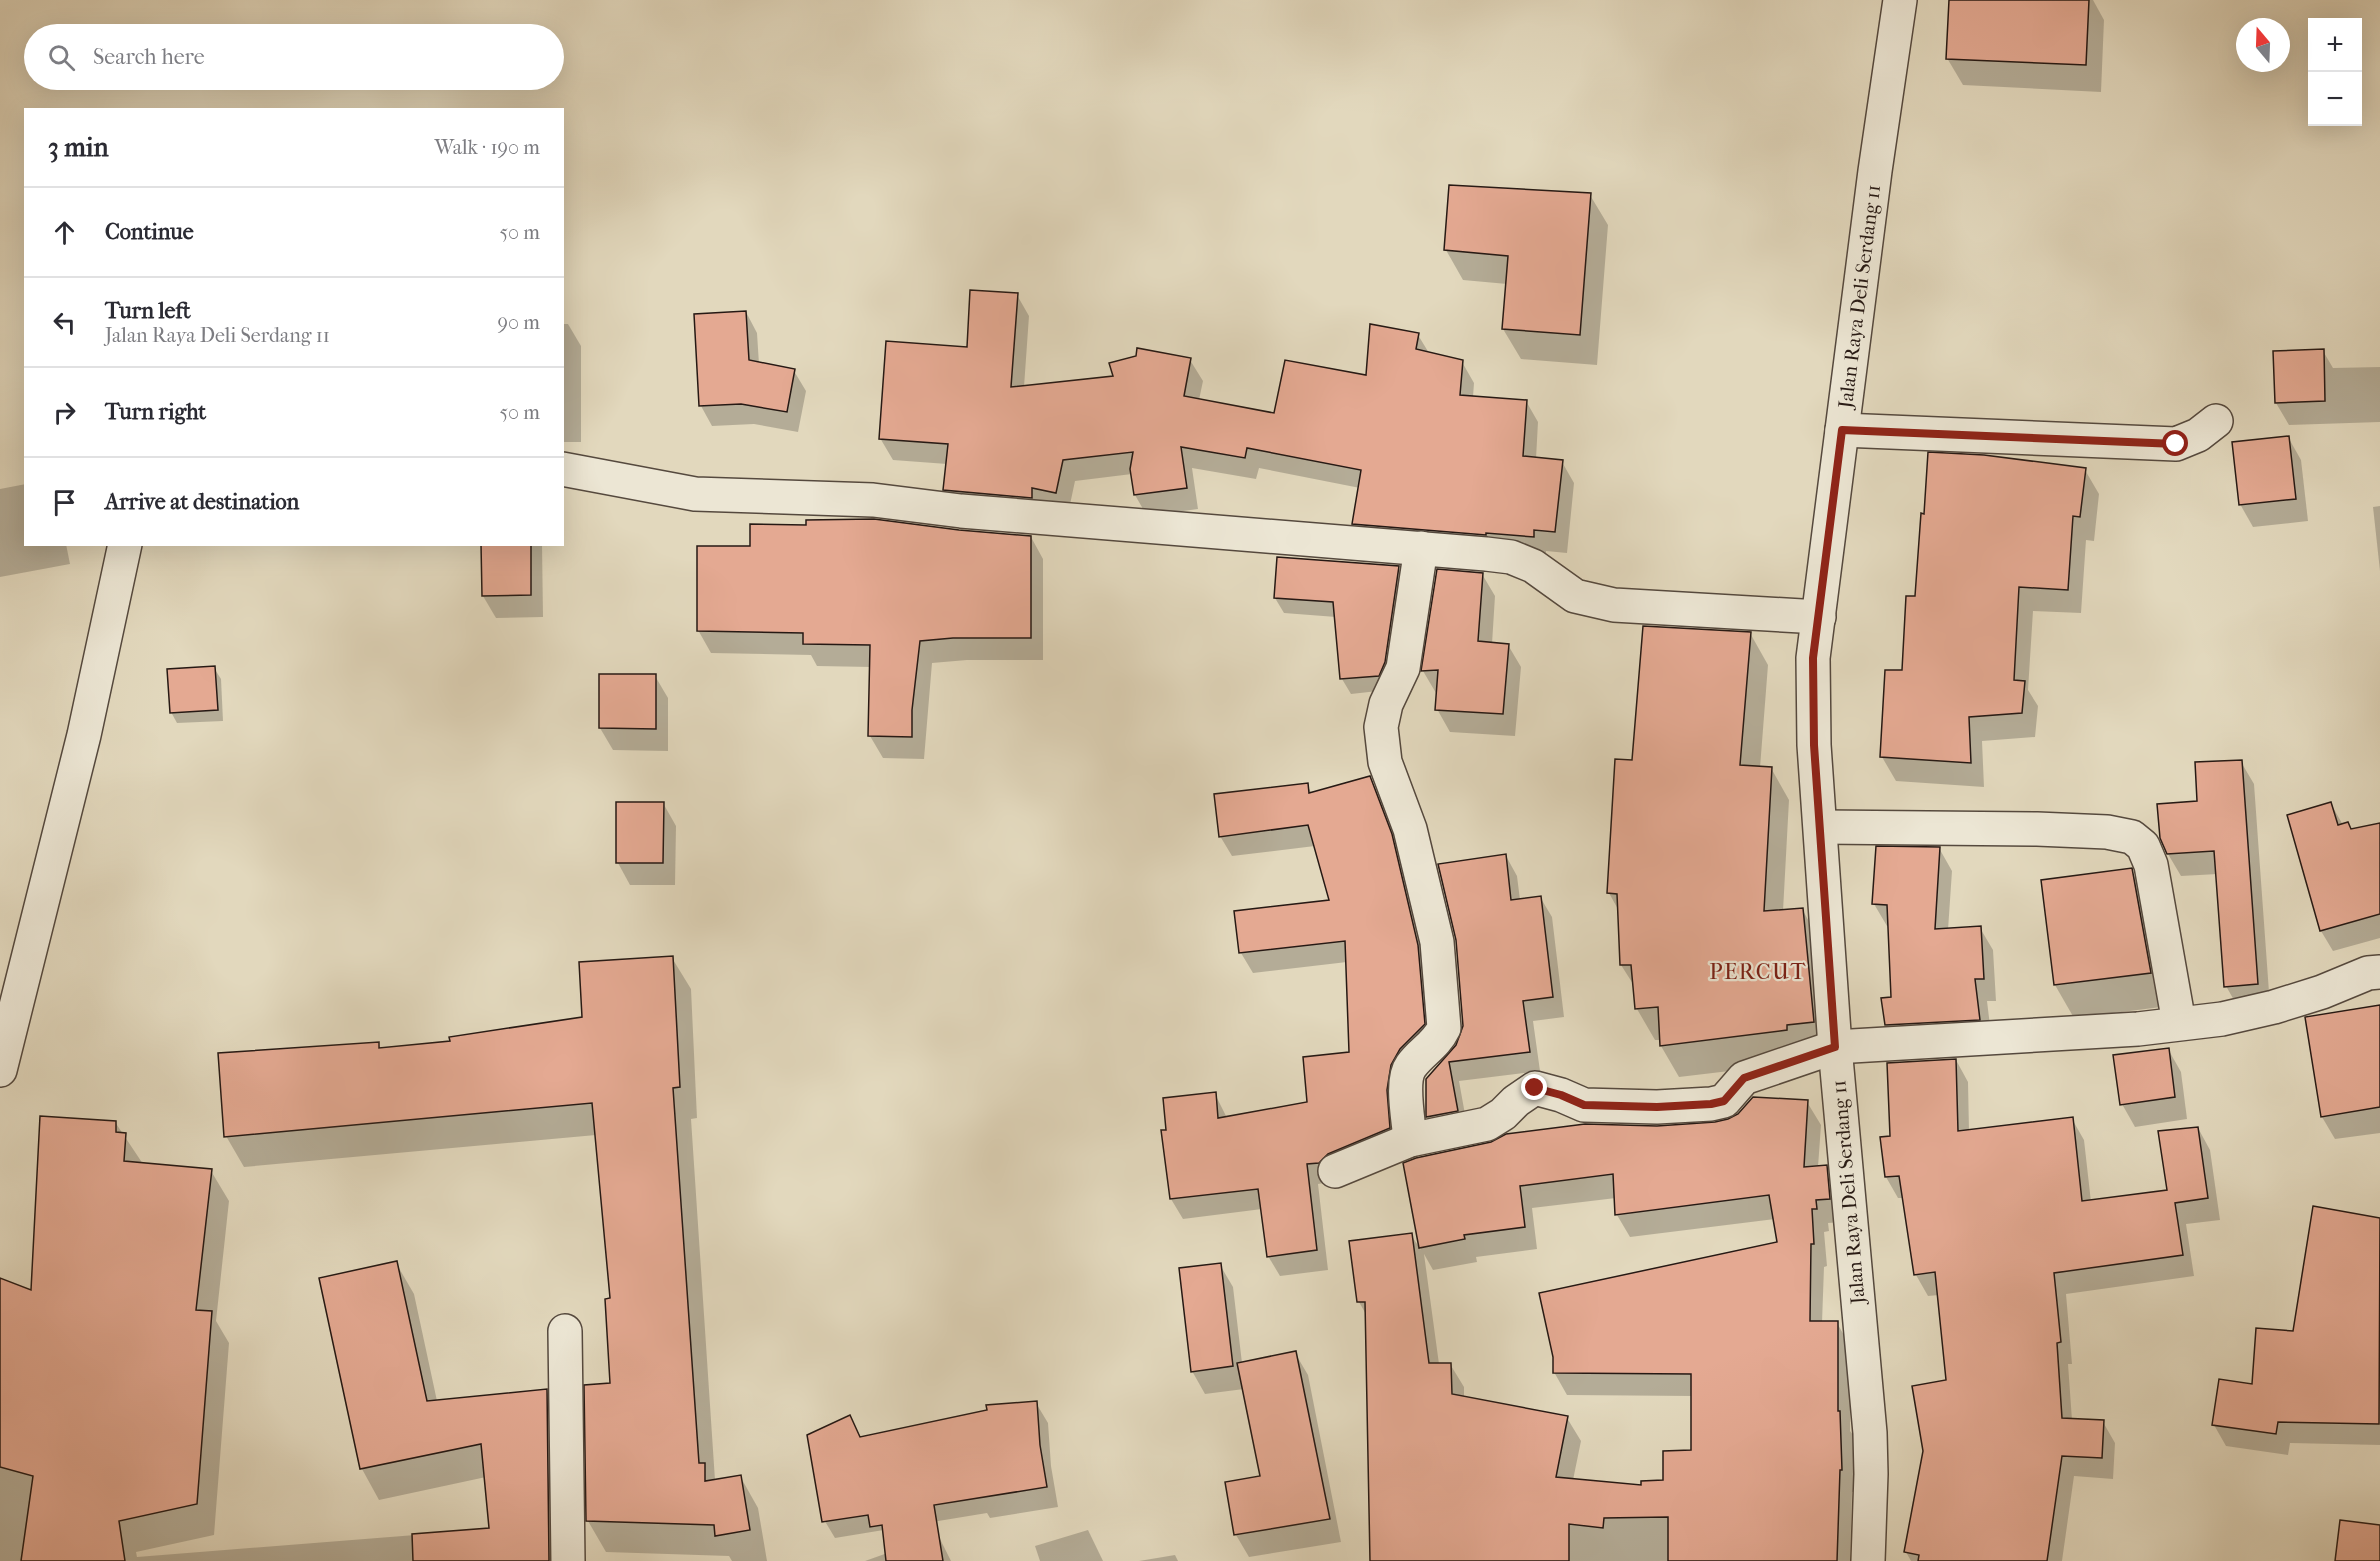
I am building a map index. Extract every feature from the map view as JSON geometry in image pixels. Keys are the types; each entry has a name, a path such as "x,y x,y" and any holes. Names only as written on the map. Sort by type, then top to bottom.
{"street":[{"name":"Jalan Raya Deli Serdang 11","path":"1868,1561 1872,1474 1835,1047 1814,745 1813,658 1875,171 1900,0"},
{"path":"1842,430 2176,444 2198,435 2216,421"},
{"path":"564,469 695,494 873,500 973,512 1511,557 1533,566 1575,596 1614,605 1819,617"},
{"path":"0,1070 84,735 126,546"},
{"path":"1410,1140 1406,1081 1410,1067 1439,1039 1444,1028 1437,942 1410,830 1384,762 1381,727 1386,705 1404,668 1421,548"},
{"path":"1821,827 2037,828 2107,832 2132,837 2143,846 2151,865 2179,1023"},
{"path":"1335,1171 1410,1140 1487,1124 1535,1088 1561,1095 1584,1105 1657,1107 1717,1102 1724,1101 1744,1078 1835,1047 2138,1029 2222,1019 2274,1007 2322,992 2368,973 2380,972"},
{"path":"565,1331 568,1561"}],"building":[{"path":"1949,0 2089,0 2086,65 1946,59"},
{"path":"1449,185 1591,193 1580,335 1502,329 1508,256 1444,250"},
{"path":"970,290 1018,293 1011,387 1113,376 1109,363 1136,356 1137,348 1191,358 1184,396 1274,413 1285,360 1366,375 1370,324 1419,333 1416,349 1463,360 1460,395 1527,400 1523,456 1563,460 1555,532 1534,530 1534,537 1352,524 1361,470 1247,448 1245,458 1181,447 1187,488 1134,495 1130,469 1133,452 1063,460 1056,493 1032,488 1032,498 943,490 948,444 879,439 886,341 967,347"},
{"path":"746,311 749,360 795,369 787,412 741,404 699,406 694,314"},
{"path":"2324,349 2325,401 2275,403 2273,351"},
{"path":"2289,436 2296,499 2239,505 2232,442"},
{"path":"1928,452 1984,455 2086,468 2080,517 2073,516 2068,590 2019,587 2014,680 2025,681 2022,713 1969,717 1971,763 1880,757 1885,670 1902,670 1906,596 1915,596"},
{"path":"874,519 1031,536 1031,638 953,638 920,641 912,710 912,737 868,736 870,645 803,644 803,633 697,631 697,546 750,546 750,524 806,525 806,520"},
{"path":"481,546 531,546 531,595 482,596"},
{"path":"1277,557 1399,566 1385,662 1379,676 1340,679 1333,602 1274,598"},
{"path":"1437,569 1483,573 1478,641 1509,644 1503,714 1435,710 1438,670 1421,671"},
{"path":"1643,626 1751,632 1740,765 1772,767 1764,911 1803,908 1814,1022 1787,1025 1787,1030 1660,1046 1658,1007 1635,1009 1631,965 1620,965 1617,894 1607,893 1615,759 1632,760"},
{"path":"215,666 218,710 170,713 167,669"},
{"path":"599,674 656,674 656,729 599,728"},
{"path":"2242,760 2258,984 2224,987 2214,851 2167,854 2160,838 2157,804 2197,801 2195,762"},
{"path":"1370,776 1392,834 1418,945 1425,1024 1400,1049 1391,1065 1387,1090 1390,1128 1328,1154 1319,1163 1307,1164 1317,1250 1267,1257 1258,1189 1170,1199 1161,1130 1166,1130 1163,1098 1216,1092 1218,1118 1307,1102 1303,1057 1349,1052 1345,941 1239,953 1234,911 1329,900 1308,825 1219,837 1214,794 1308,783 1309,793"},
{"path":"616,802 664,802 663,863 616,863"},
{"path":"2331,802 2338,825 2348,822 2351,829 2380,823 2380,914 2320,931 2287,815"},
{"path":"1876,846 1940,847 1935,929 1981,926 1984,979 1975,979 1980,1020 1885,1025 1881,998 1891,997 1887,905 1872,904"},
{"path":"1506,854 1511,900 1541,896 1553,997 1523,1001 1530,1052 1449,1062 1458,1111 1426,1117 1426,1079 1456,1045 1463,1026 1456,940 1438,864"},
{"path":"2132,868 2151,973 2054,985 2041,880"},
{"path":"673,956 680,1087 673,1088 699,1463 705,1463 705,1481 741,1475 750,1530 715,1536 714,1525 586,1521 584,1385 610,1383 605,1299 610,1298 592,1103 224,1137 218,1053 379,1042 379,1048 450,1041 449,1037 582,1017 579,962"},
{"path":"2380,1005 2380,1107 2321,1117 2305,1017"},
{"path":"2169,1048 2175,1097 2120,1105 2113,1055"},
{"path":"1956,1059 1958,1131 2073,1117 2082,1201 2167,1190 2158,1131 2198,1127 2208,1198 2175,1203 2183,1255 2054,1273 2061,1342 2057,1343 2062,1418 2104,1420 2102,1458 2062,1456 2047,1561 1918,1561 1919,1555 1904,1552 1923,1451 1912,1386 1946,1380 1935,1272 1914,1275 1899,1176 1885,1177 1880,1137 1890,1136 1887,1063"},
{"path":"1753,1097 1808,1100 1804,1167 1827,1165 1830,1199 1816,1200 1817,1209 1812,1209 1814,1244 1811,1244 1810,1321 1838,1321 1838,1411 1840,1411 1842,1470 1840,1470 1837,1561 1668,1561 1668,1517 1604,1518 1603,1528 1569,1524 1569,1561 1370,1561 1365,1302 1357,1302 1349,1241 1412,1233 1429,1363 1451,1363 1452,1394 1568,1416 1556,1477 1641,1485 1641,1481 1663,1480 1663,1451 1691,1450 1691,1374 1553,1373 1553,1357 1539,1293 1777,1242 1769,1195 1615,1215 1613,1174 1520,1186 1525,1227 1464,1235 1465,1239 1419,1248 1403,1163 1416,1158 1491,1142 1506,1134 1585,1124 1657,1126 1715,1122 1738,1114"},
{"path":"40,1116 116,1121 116,1132 126,1133 124,1161 212,1169 196,1310 212,1311 197,1504 119,1521 125,1561 21,1561 33,1476 0,1467 0,1278 31,1290"},
{"path":"2313,1206 2380,1218 2379,1424 2278,1422 2276,1434 2212,1425 2219,1379 2252,1384 2256,1328 2293,1331"},
{"path":"397,1261 427,1401 547,1389 549,1561 413,1561 412,1534 489,1528 481,1444 360,1469 319,1278"},
{"path":"1221,1263 1233,1366 1191,1372 1179,1268"},
{"path":"1296,1351 1330,1519 1234,1535 1225,1482 1260,1476 1237,1363"},
{"path":"1037,1401 1040,1445 1047,1487 934,1505 943,1561 886,1561 882,1525 870,1527 868,1515 822,1522 807,1435 850,1415 860,1437 987,1410 986,1405"},
{"path":"2340,1520 2380,1525 2380,1561 2335,1561"}],"district":[{"name":"PERCUT","path":"1758,971"}],"route":[{"path":"1535,1088 1561,1095 1584,1105 1657,1107 1711,1104 1724,1101 1744,1078 1835,1047 1814,745 1813,658 1842,430 2176,444"}]}
